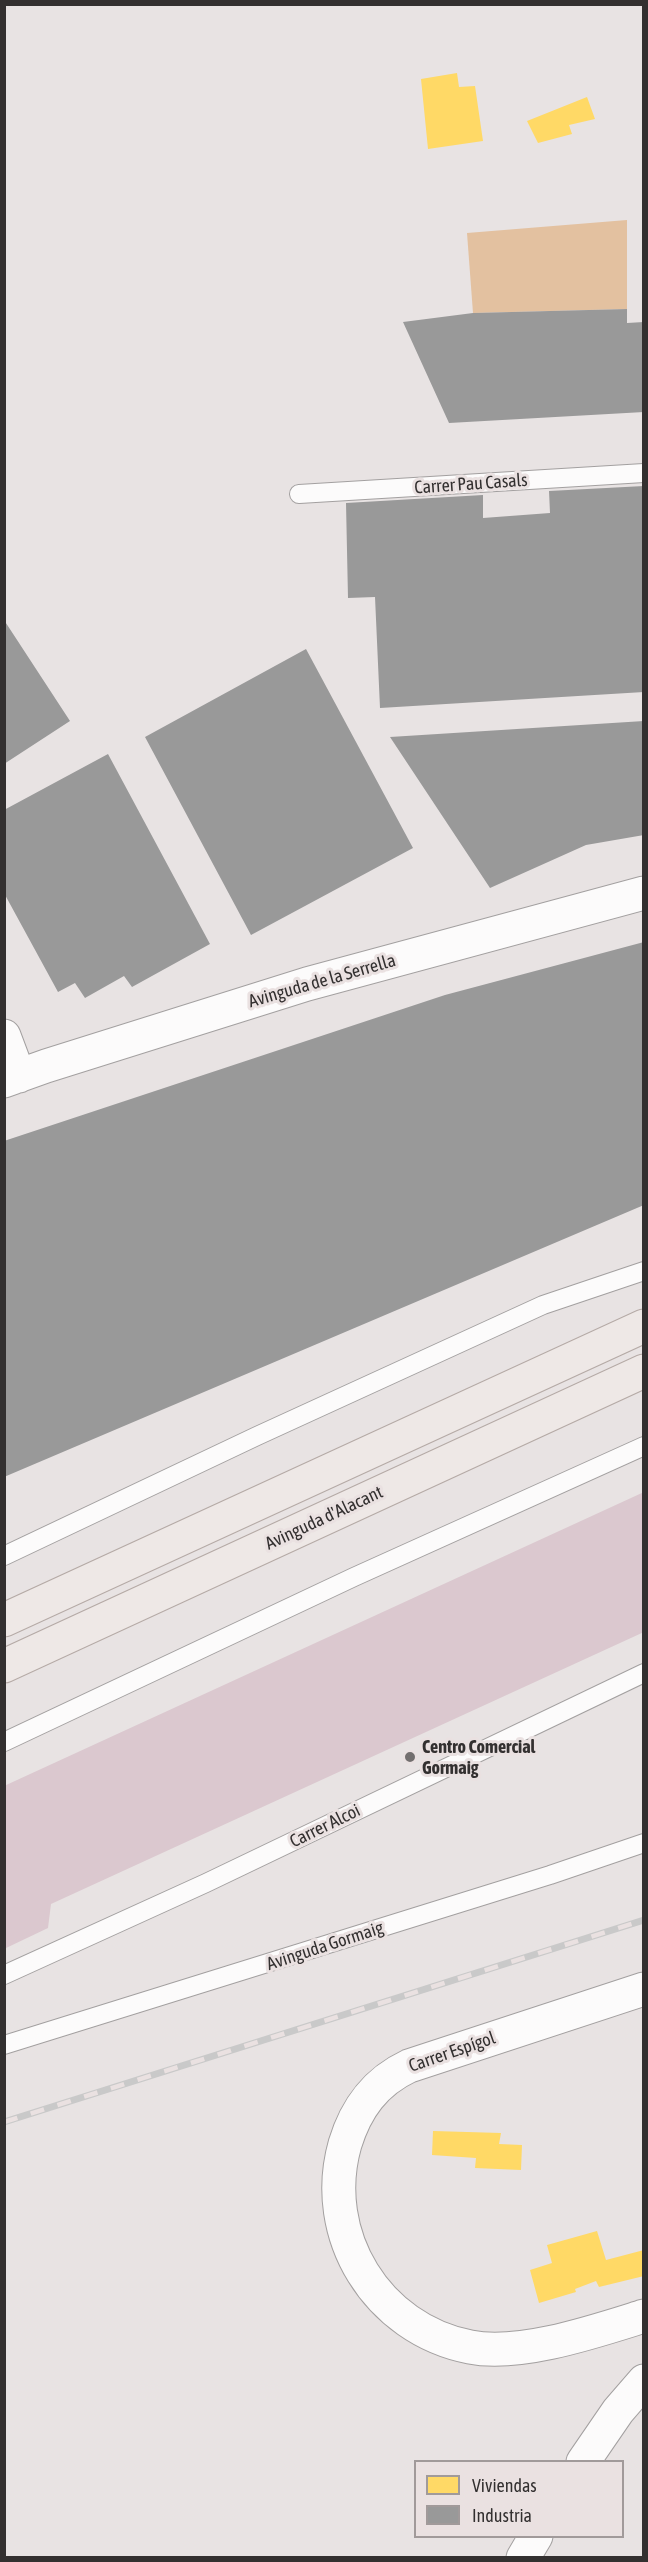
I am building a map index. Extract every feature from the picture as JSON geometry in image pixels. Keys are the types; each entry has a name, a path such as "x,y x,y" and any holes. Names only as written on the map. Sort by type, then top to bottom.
{"main road":[{"path":"4,1620 644,1326"},
{"name":"Avinguda d'Alacant","path":"4,1666 644,1371"}],"street":[{"name":"Avinguda de la Serrella","path":"12,1078 307,984 644,893"},
{"path":"4,1036 12,1078"},
{"name":"Carrer Espígol","path":"644,1989 408,2066 393,2073 375,2088 360,2108 348,2134 338,2181 342,2224 356,2262 368,2281 383,2298 415,2326 432,2335 472,2348 513,2349 644,2316"},
{"path":"584,2460 618,2411 644,2381"},
{"path":"523,2558 535,2538"}],"lane":[{"name":"Carrer Pau Casals","path":"299,494 644,473"},
{"path":"4,1556 257,1436 543,1305 644,1271"},
{"path":"4,1742 354,1577 644,1446"},
{"name":"Carrer Alcoi","path":"4,1976 206,1883 644,1673"},
{"name":"Avinguda Gormaig","path":"4,2045 550,1875 644,1843"}],"shaded area":[{"path":"627,220 627,309 473,313 467,233"}],"building: Viviendas":[{"path":"457,73 459,87 475,86 483,141 428,149 421,79"},
{"path":"587,97 595,119 569,125 572,134 538,143 527,121"},
{"path":"433,2131 501,2133 499,2144 522,2145 521,2170 475,2168 476,2158 432,2155"},
{"path":"597,2231 606,2260 644,2250 644,2276 599,2287 596,2281 575,2289 576,2292 539,2303 530,2270 552,2263 547,2245"}],"building: Industria":[{"path":"627,309 627,323 644,322 644,412 449,423 403,322 473,313"},
{"path":"644,486 644,692 380,708 375,597 348,598 346,503 483,495 483,518 550,513 549,491"},
{"path":"4,620 70,721 4,764"},
{"path":"306,649 413,848 251,935 145,737"},
{"path":"644,721 644,835 586,845 490,888 390,737"},
{"path":"108,754 210,944 132,987 124,976 85,998 75,983 58,992 4,893 4,810"},
{"path":"644,942 644,1205 4,1477 4,1141 445,995"}],"building: Otros":[{"path":"644,1492 644,1632 51,1904 48,1928 4,1949 4,1786"}],"railway":[{"path":"4,2122 644,1920"}],"place":[{"name":"Centro Comercial Gormaig","path":"410,1757"}]}
